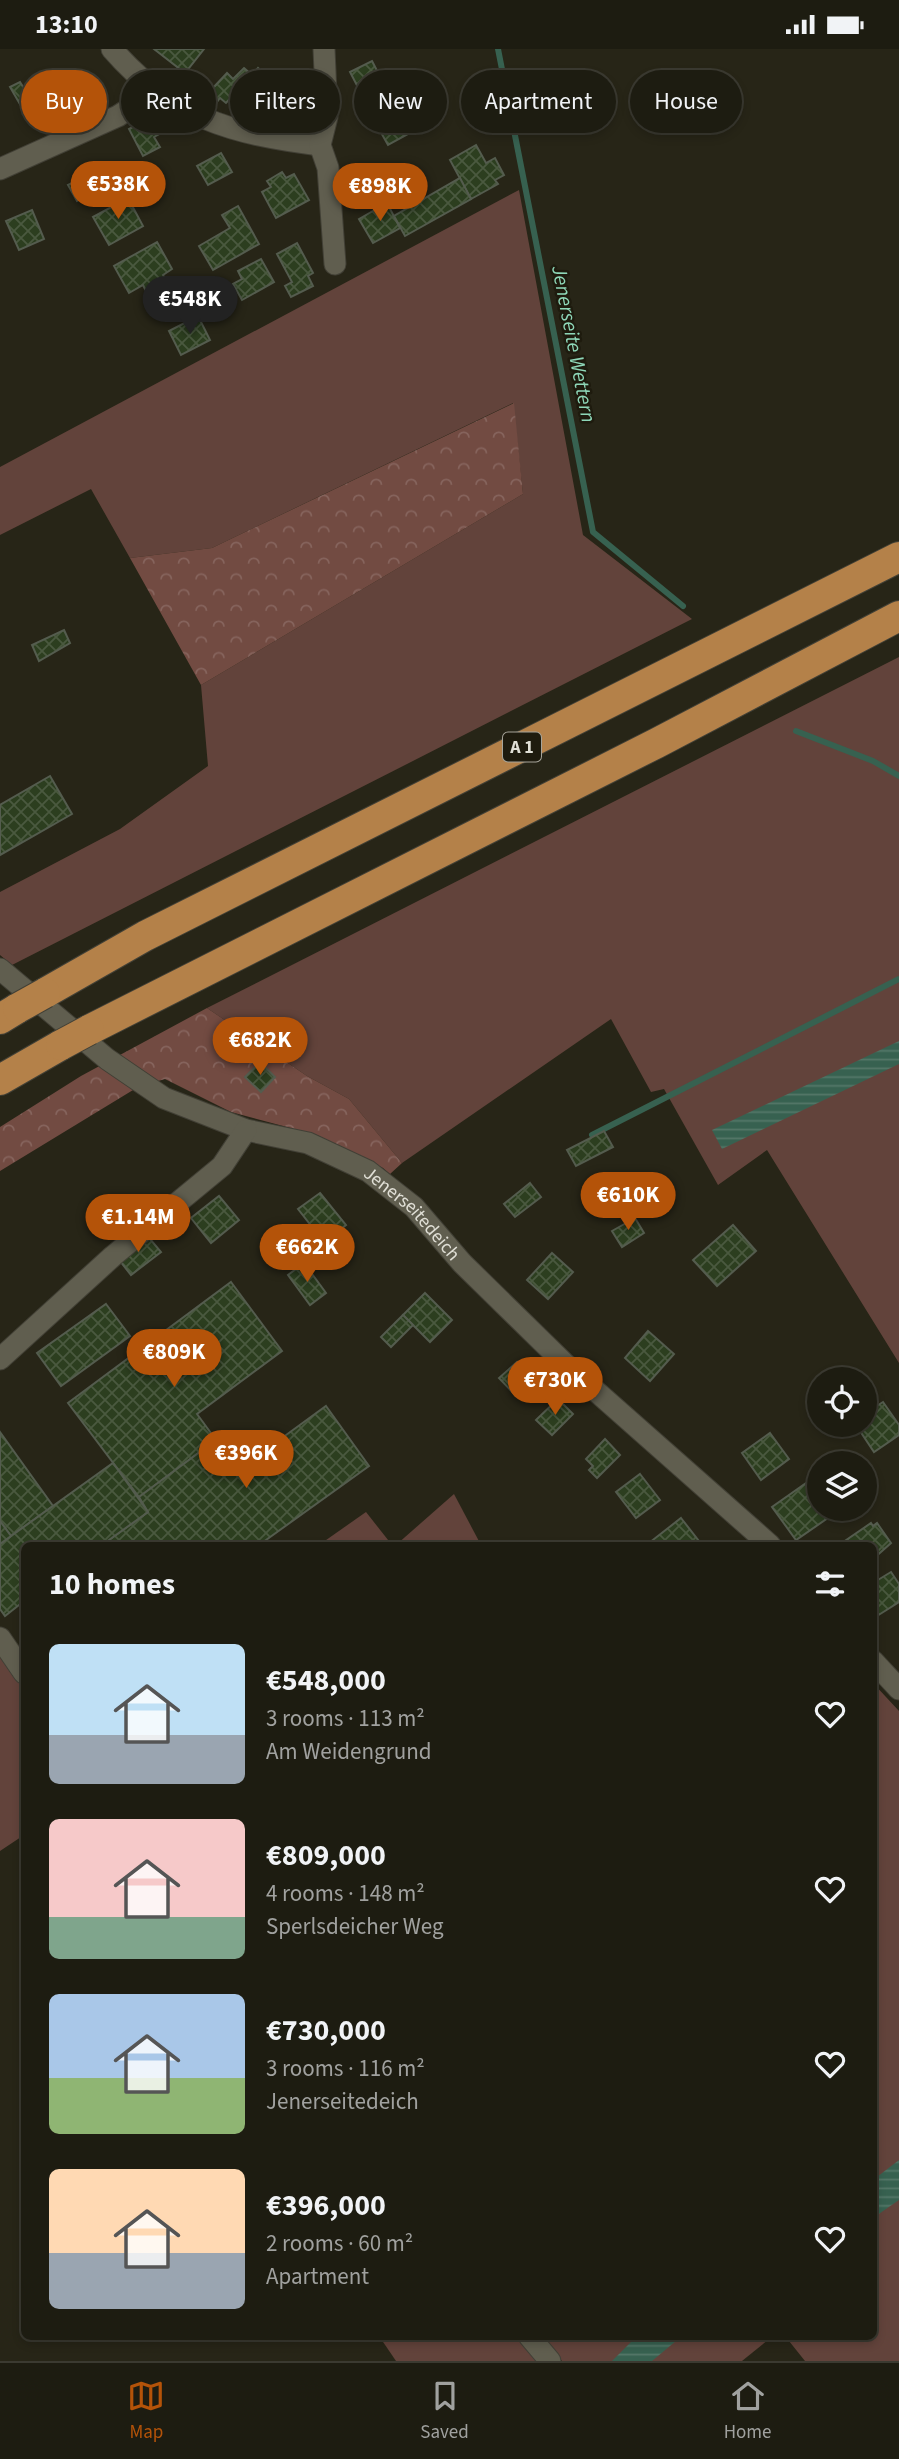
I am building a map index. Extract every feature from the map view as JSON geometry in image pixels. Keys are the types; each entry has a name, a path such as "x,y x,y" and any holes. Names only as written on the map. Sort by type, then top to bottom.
{"highway":[{"name":"A 1","path":"9,1014 158,930 899,557"},
{"path":"0,1080 89,1030 657,743 899,616"}],"street":[{"path":"112,49 133,70"},
{"path":"324,49 327,117 320,145 328,168 335,264"},
{"path":"0,169 121,114"},
{"path":"216,124 248,134 320,145"},
{"name":"Jenerseitedeich","path":"0,969 107,1059 164,1098 247,1131 308,1143 378,1178 414,1207 462,1263 564,1362 766,1542"},
{"path":"0,1359 113,1256 222,1165 247,1131"},
{"path":"0,1638 21,1669"},
{"path":"877,1665 899,1689"},
{"path":"532,2340 550,2361"}],"shaded area":[{"path":"519,190 583,535 692,619 12,965 0,955 0,892 120,829 208,766 201,685 523,494 513,403 212,548 130,558 91,489 0,535 0,467"},
{"path":"899,657 899,1363 767,1150 718,1185 664,1089 651,1092 611,1019 402,1163 349,1099 307,1076 207,1008"},
{"path":"899,1041 899,1064 722,1149 712,1130"},
{"path":"454,1494 479,1542 399,1542"},
{"path":"366,1512 390,1542 323,1542"},
{"path":"0,1653 21,1684 21,1837 0,1851"},
{"path":"877,1687 899,1711 899,2361 805,2361 788,2340 877,2340"},
{"path":"899,2160 899,2200 877,2215 877,2177"},
{"path":"382,2340 521,2340 538,2361 396,2361"},
{"path":"544,2340 768,2340 742,2361 562,2361"},
{"path":"633,2340 677,2340 652,2361 612,2361"}],"green space":[{"path":"514,403 523,494 201,685 130,558 212,548"},
{"path":"207,1008 307,1076 349,1099 402,1163 390,1174 317,1135 231,1112 165,1079 138,1087 0,1171 0,1127 81,1076"}],"building":[{"path":"154,49 204,49 187,70 181,70"},
{"path":"372,61 377,70 354,70"},
{"path":"227,73 230,76 230,99 226,103 220,98 216,103 216,85"},
{"path":"21,84 21,106 10,87"},
{"path":"131,133 161,133 154,137 160,147 143,156"},
{"path":"381,133 410,133 388,145"},
{"path":"476,145 486,163 495,158 504,175 495,180 498,184 471,199 450,160"},
{"path":"221,153 232,172 208,185 197,166"},
{"path":"282,172 286,178 294,174 309,200 276,218 262,192 271,187 267,181"},
{"path":"84,177 92,193 77,201 68,185"},
{"path":"460,178 471,199 405,236 394,216"},
{"path":"128,198 143,226 109,245 93,217"},
{"path":"387,203 400,228 373,243 359,219"},
{"path":"238,206 259,244 213,270 199,246 230,228 222,215"},
{"path":"32,210 44,239 19,250 6,221"},
{"path":"157,242 172,269 163,275 166,280 146,291 143,285 129,293 114,266"},
{"path":"297,243 313,273 308,276 313,286 291,297 285,286 292,282 277,254"},
{"path":"261,259 274,282 242,300 233,284 242,279 238,271"},
{"path":"198,316 210,340 181,355 169,331"},
{"path":"64,630 70,643 39,661 32,645"},
{"path":"50,776 72,814 0,855 0,805"},
{"path":"260,1062 275,1077 261,1092 245,1077"},
{"path":"604,1131 613,1147 576,1166 567,1150"},
{"path":"530,1183 541,1197 515,1217 504,1204"},
{"path":"320,1193 346,1225 324,1242 298,1209"},
{"path":"219,1196 239,1220 211,1243 191,1218"},
{"path":"635,1218 644,1233 622,1247 612,1231"},
{"path":"733,1225 756,1251 717,1286 693,1260"},
{"path":"145,1233 161,1252 131,1275 116,1256"},
{"path":"552,1253 573,1272 548,1299 527,1280"},
{"path":"304,1263 326,1293 310,1305 288,1275"},
{"path":"231,1282 282,1351 197,1414 216,1440 139,1497 68,1403"},
{"path":"425,1293 452,1320 430,1342 403,1315"},
{"path":"106,1304 130,1336 61,1386 37,1353"},
{"path":"403,1315 413,1325 391,1347 381,1337"},
{"path":"648,1331 674,1354 650,1381 625,1358"},
{"path":"517,1362 533,1381 516,1396 499,1378"},
{"path":"558,1399 573,1414 552,1435 536,1420"},
{"path":"883,1402 899,1425 899,1435 873,1451 864,1437 877,1437 877,1406"},
{"path":"326,1406 369,1466 263,1542 106,1542 148,1512 139,1497 216,1440 238,1470"},
{"path":"0,1432 53,1506 11,1536 0,1521"},
{"path":"770,1433 789,1459 761,1480 742,1453"},
{"path":"605,1439 620,1455 597,1478 589,1470 593,1466 586,1459"},
{"path":"113,1463 148,1512 106,1542 21,1542 21,1603 5,1616 0,1609 0,1544"},
{"path":"640,1474 660,1500 636,1518 616,1492"},
{"path":"807,1482 807,1521 824,1521 796,1540 772,1507"},
{"path":"681,1518 700,1542 650,1542"},
{"path":"0,1521 11,1536 0,1544"},
{"path":"871,1523 873,1526 877,1523 891,1543 877,1555 877,1542 843,1542"},
{"path":"891,1572 899,1584 899,1602 877,1616 877,1581"}],"waterway":[{"name":"Jenerseite Wettern","path":"498,49 593,532 683,606"},
{"name":"Jenerseite Wettern","path":"796,731 873,761 899,776"},
{"path":"592,1135 899,979"}]}
